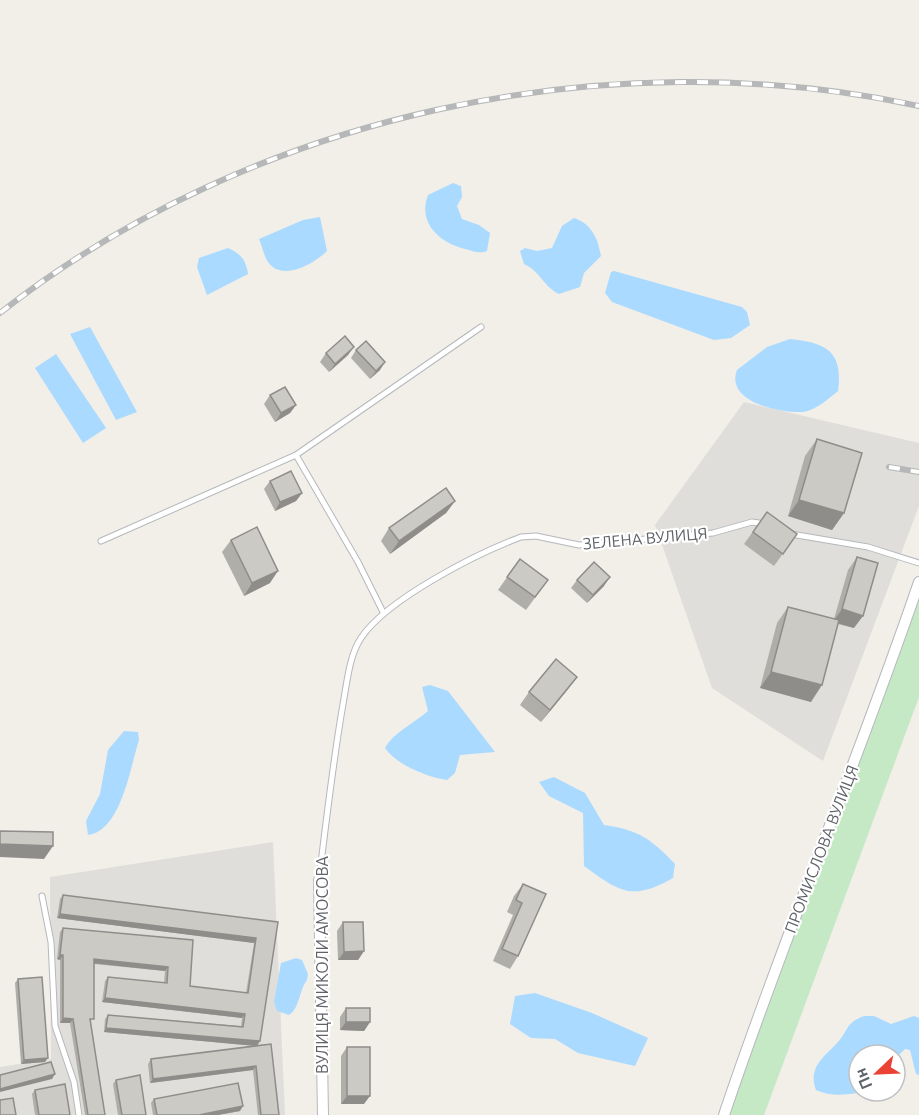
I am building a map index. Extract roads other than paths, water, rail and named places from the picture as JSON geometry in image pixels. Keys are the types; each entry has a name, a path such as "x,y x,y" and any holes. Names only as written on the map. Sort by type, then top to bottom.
{"street":[{"name":"ПРОМИСЛОВА ВУЛИЦЯ","path":"724,1115 756,1020 883,686 919,582"},
{"name":"ВУЛИЦЯ МИКОЛИ АМОСОВА","path":"319,880 323,1115"}],"lane":[{"path":"100,541 296,455 482,327"},
{"path":"296,455 358,562 383,612"},
{"name":"ЗЕЛЕНА ВУЛИЦЯ","path":"383,612 434,580 520,537 536,536 579,545 713,533 752,522 774,527"},
{"path":"784,531 795,536 868,546 919,563"},
{"name":"ВУЛИЦЯ МИКОЛИ АМОСОВА","path":"319,880 332,769 350,667 360,639 383,612"},
{"path":"42,896 51,942 55,1026 74,1082 79,1115"}],"water":[{"path":"453,183 461,186 462,197 457,206 462,219 479,225 490,233 487,251 473,251 447,242 439,237 428,223 425,205 428,195"},
{"path":"320,217 327,251 314,261 289,271 274,268 268,262 259,239 303,220"},
{"path":"574,218 590,228 601,256 584,273 580,287 559,294 524,264 520,251 525,248 537,251 552,248 562,226"},
{"path":"228,248 242,258 248,274 207,295 197,267 199,258"},
{"path":"611,272 742,307 747,312 750,325 731,338 714,340 612,302 605,293"},
{"path":"90,327 137,412 116,420 70,334"},
{"path":"790,339 823,347 835,358 838,367 838,391 821,404 802,412 769,408 746,398 735,381 737,370 767,347"},
{"path":"56,354 106,428 83,443 35,368"},
{"path":"430,685 448,691 495,752 460,755 455,773 447,780 413,769 397,760 385,748 399,733 428,711 422,687"},
{"path":"124,731 138,732 139,740 128,781 109,822 99,831 88,835 86,821 100,794 108,750"},
{"path":"554,777 585,793 604,825 636,833 659,848 675,864 673,878 646,890 626,890 607,882 584,866 583,813 549,796 539,782"},
{"path":"296,958 302,960 308,974 293,1012 289,1015 277,1011 274,1002 281,963"},
{"path":"535,993 592,1013 648,1038 635,1066 578,1053 555,1039 531,1038 510,1024 515,996"},
{"path":"864,1016 874,1016 891,1024 914,1016 919,1018 919,1075 916,1074 907,1043 847,1043 847,1094 836,1095 816,1090 814,1075 818,1063 841,1038 850,1024"}],"railway":[{"path":"0,313 99,244 206,187 319,142 437,110 557,90 679,82 800,87 919,106"},
{"path":"889,467 919,472"}]}
